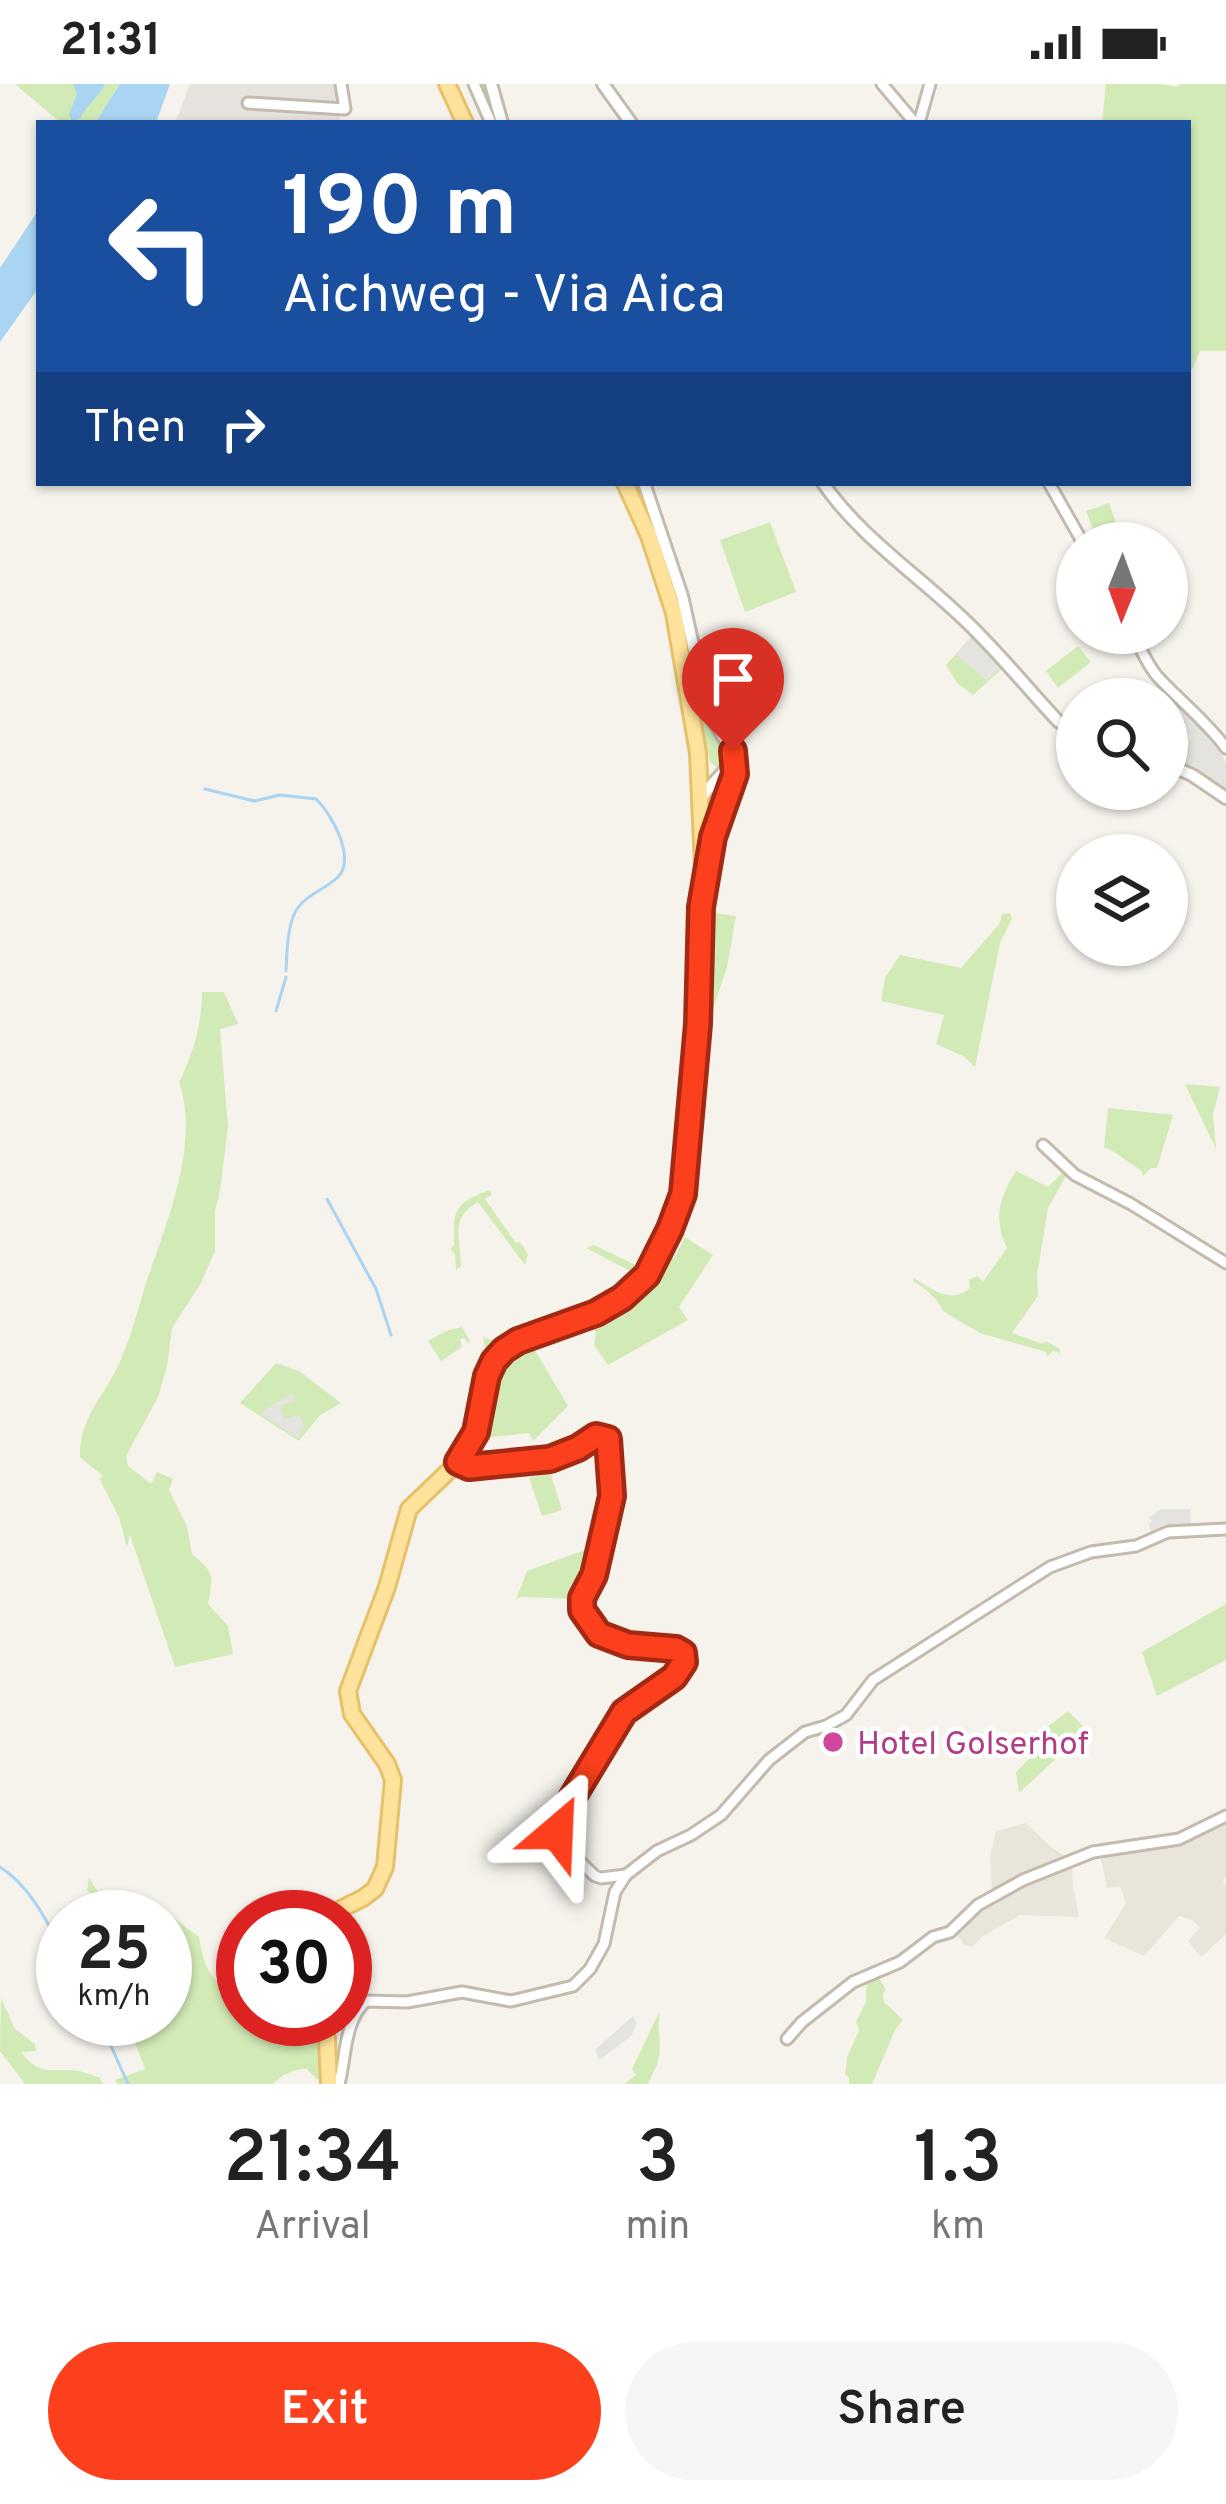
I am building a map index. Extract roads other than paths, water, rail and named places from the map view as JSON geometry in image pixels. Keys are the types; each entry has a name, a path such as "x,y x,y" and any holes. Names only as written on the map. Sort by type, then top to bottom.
{"main road":[{"path":"447,84 464,120"},
{"path":"372,1891 385,1867 393,1780 352,1714 348,1691 384,1595 409,1509 458,1462 473,1440 494,1361 518,1341 580,1321 622,1298 647,1275 683,1194 698,1024 702,792 674,613 649,536 626,486"},
{"path":"327,2046 329,2084"}],"street":[{"path":"341,84 346,120"},
{"path":"474,84 489,120"},
{"path":"491,84 501,120"},
{"path":"603,84 629,120"},
{"path":"882,84 914,120"},
{"path":"918,120 930,84"},
{"path":"248,104 345,109"},
{"path":"645,486 682,596 705,699 736,761 713,837 701,907"},
{"path":"825,486 866,532 959,614 1056,719"},
{"path":"1051,486 1072,522"},
{"path":"1143,654 1159,678 1226,748"},
{"path":"702,792 729,766 729,746"},
{"path":"698,753 707,768 723,771 729,766"},
{"path":"1188,773 1226,798"},
{"path":"702,792 720,794 734,780"},
{"path":"1043,1145 1076,1175 1226,1263"},
{"path":"458,1462 469,1467 550,1459 596,1436 609,1442 612,1496 582,1610 594,1630 613,1641 676,1649 685,1658 674,1677 624,1712 559,1820 557,1832 596,1876 626,1875"},
{"path":"339,2084 348,2033 363,2002 419,2000 462,1992 512,2001 579,1982 604,1944 615,1892 626,1875 657,1851 721,1815 786,1745 846,1715 873,1680 1035,1574 1091,1552 1136,1546 1168,1532 1226,1529"},
{"path":"787,2038 853,1982 900,1962 933,1937 950,1932 992,1895 1072,1859 1179,1839 1226,1816"}],"water":[{"path":"73,84 105,84 80,118 72,120 69,114 77,94"},
{"path":"120,84 170,84 157,120 97,120"},
{"path":"36,214 36,291 0,342 0,268"}],"waterway":[{"path":"205,789 254,801 280,795 316,799 340,836 343,869 296,911 288,936 286,971"},
{"path":"276,1011 286,977"},
{"path":"327,1199 376,1289 391,1335"},
{"path":"0,1867 36,1904"},
{"path":"111,2046 128,2084"}],"place":[{"name":"Hotel Golserhof","path":"833,1742"}]}
